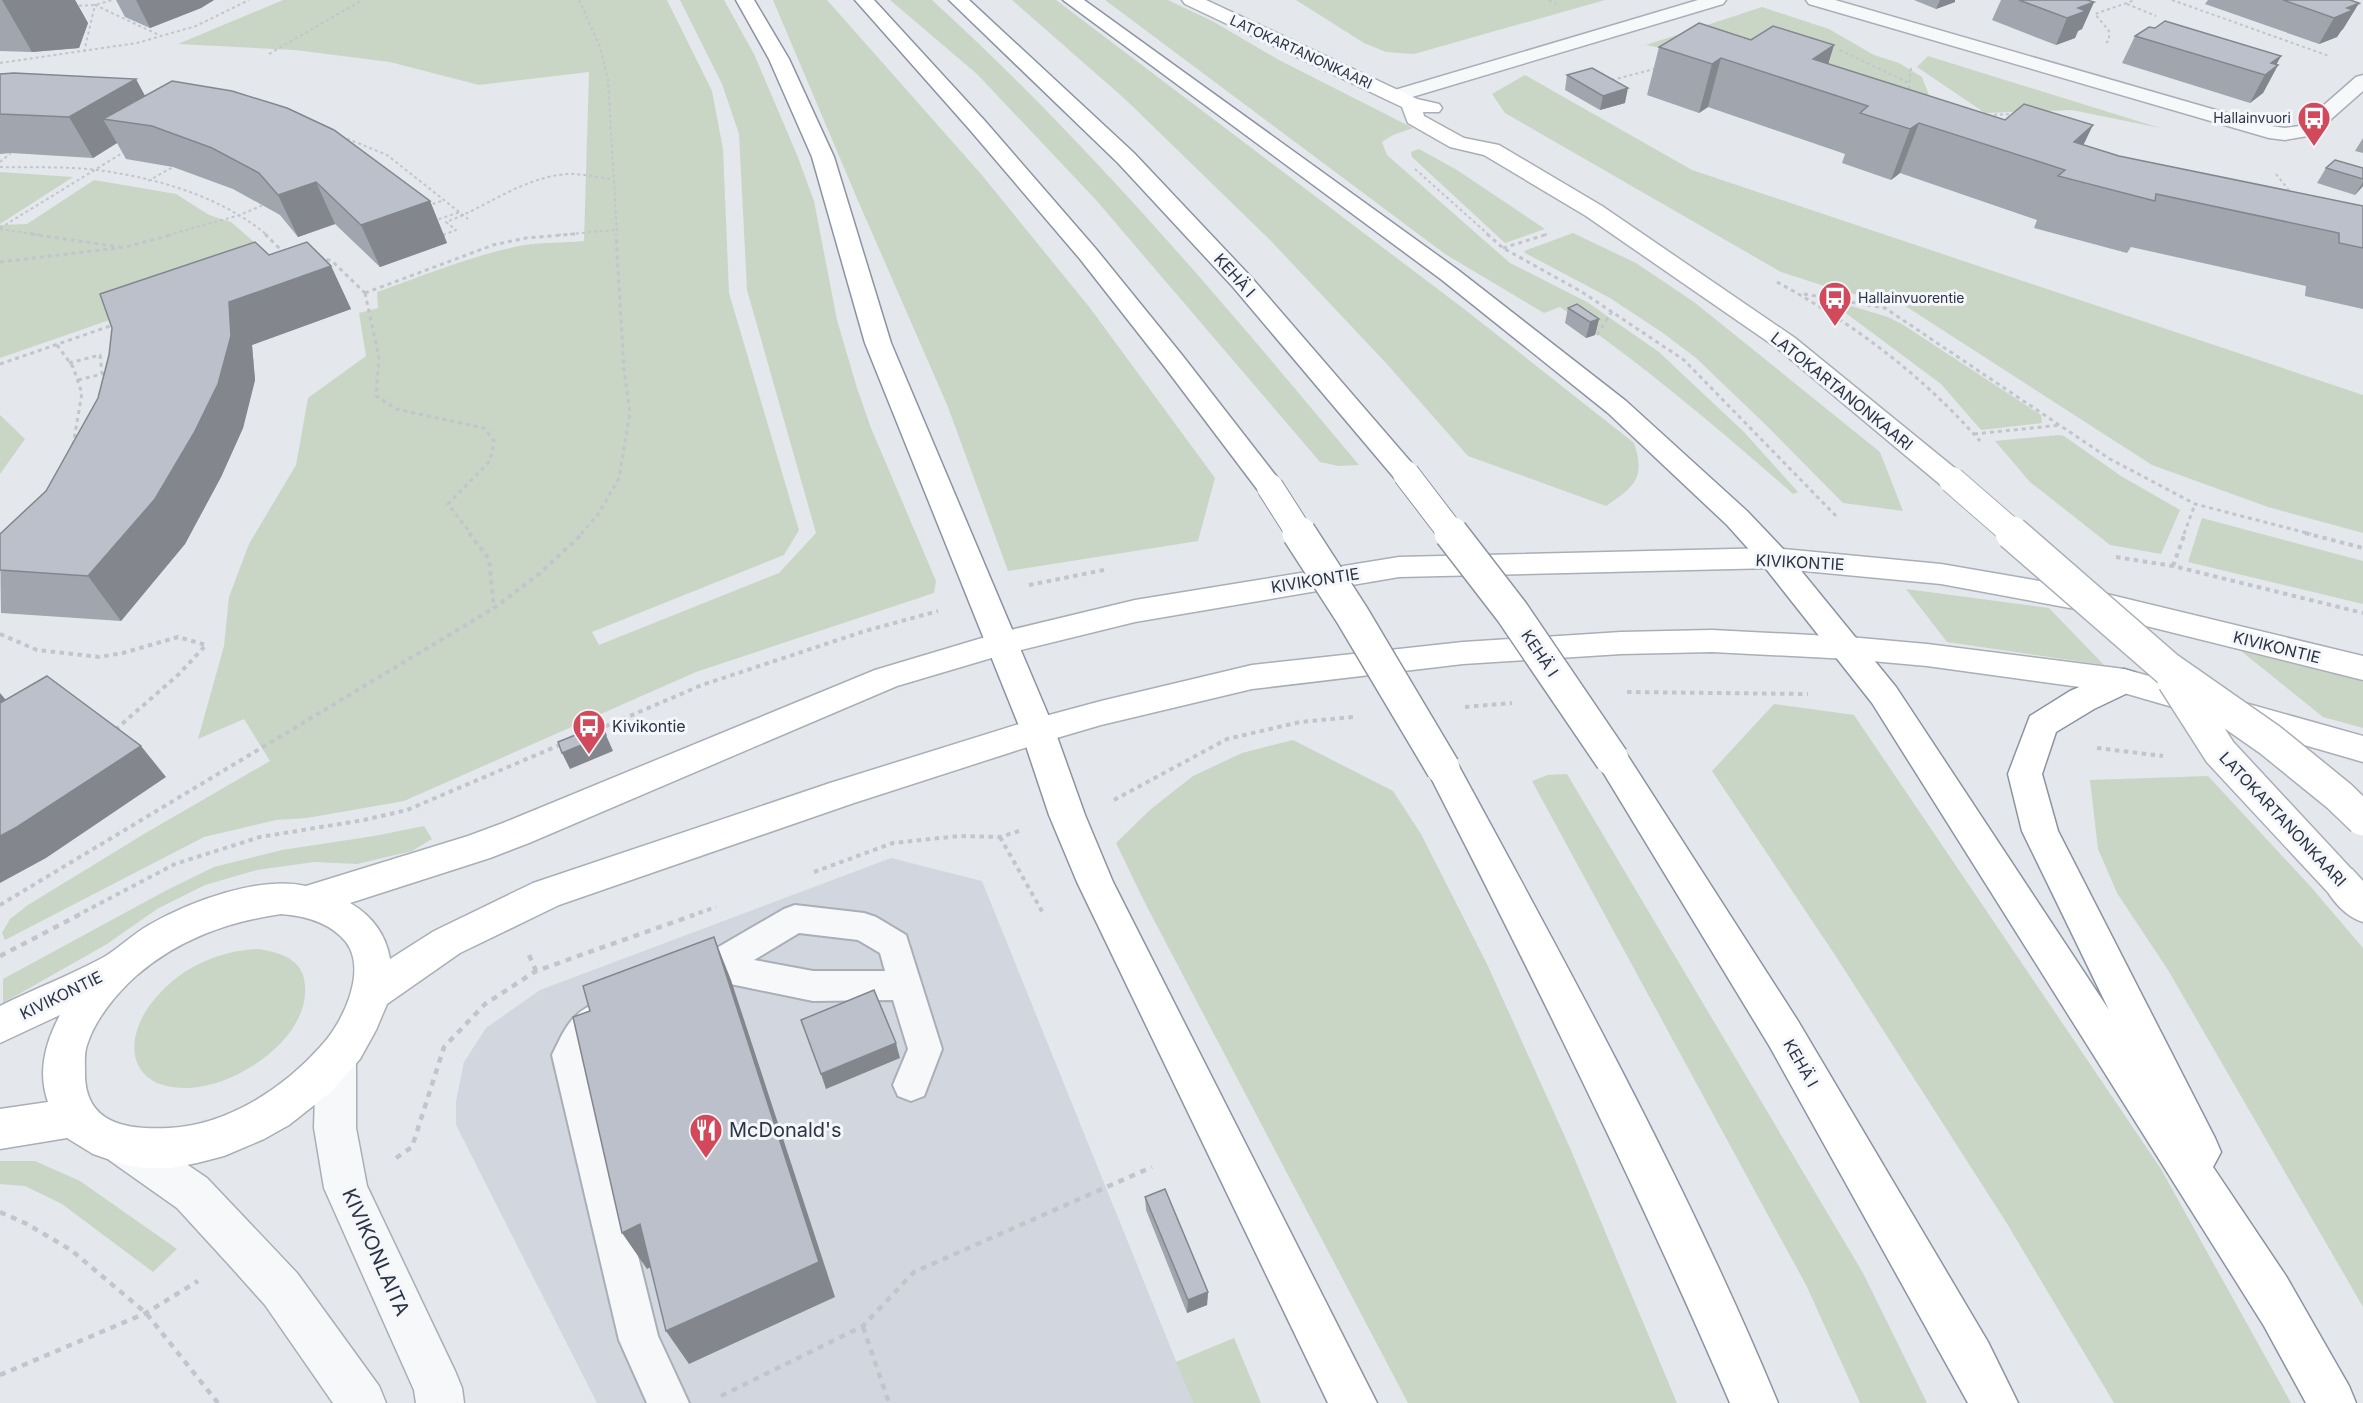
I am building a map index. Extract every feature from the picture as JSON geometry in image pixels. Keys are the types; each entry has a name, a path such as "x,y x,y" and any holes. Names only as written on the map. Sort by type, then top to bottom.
{"main road":[{"path":"745,0 779,59 824,157 878,342 1038,732 1067,815 1095,882 1353,1403"},
{"path":"864,0 980,127 1159,342 1270,487 1352,615 1443,768 1538,948 1711,1304 1754,1403"},
{"name":"KEHÄ I","path":"958,0 1126,158 1242,282 1406,474 1512,612 1612,759 1784,1034 1994,1403"},
{"path":"1072,0 1450,275 1617,407 1713,495 1774,558 1884,695 2280,1310"},
{"name":"LATOKARTANONKAARI","path":"1191,0 1403,100 1442,110 1485,133 1491,150"},
{"name":"LATOKARTANONKAARI","path":"1403,100 1415,119 1457,143 1491,150 1594,211 1786,343 1952,480 2167,668 2270,740 2339,796 2363,819"},
{"name":"KIVIKONTIE","path":"308,902 477,848 886,678 1002,643 1156,607 1399,567 1774,558 1941,574 2086,600 2363,668"},
{"path":"371,993 447,942 546,894 842,793 1038,732 1101,713 1252,677 1463,653 1621,643 1712,641 1848,648 1926,655 2124,681 2363,749"},
{"name":"LATOKARTANONKAARI","path":"2167,668 2220,752 2363,907"},
{"path":"2124,681 2082,700 2042,725 2025,774 2040,831 2280,1310 2332,1403"},
{"path":"281,899 308,902 339,915 364,936 373,962 371,993 352,1036 336,1058 307,1087 274,1112 237,1130 197,1143 160,1149 124,1146 96,1135 74,1117 62,1083 67,1044 88,1003 123,964 159,937 201,916 242,903 281,899"},
{"name":"KIVIKONTIE","path":"0,1025 123,964"},
{"path":"0,1130 74,1117"}],"street":[{"path":"1403,100 1717,0"},
{"path":"1815,0 2268,132 2285,134 2306,131 2363,81"},
{"name":"KIVIKONLAITA","path":"336,1058 334,1128 346,1188 438,1388 440,1403"},
{"path":"124,1146 192,1193 247,1251 281,1289 362,1403"}],"lane":[{"path":"662,988 715,966 795,920 864,927 894,945 925,1049 910,1085"},
{"path":"715,966 813,986 906,985"},
{"path":"630,1002 609,1011 581,1032 570,1055 639,1340 668,1403"}],"path":[{"path":"64,6 96,5 112,0"},
{"path":"0,63 84,52 162,36 196,26 249,0"},
{"path":"269,54 362,0"},
{"path":"0,905 494,608 539,574 575,542 599,513 619,478 630,412 624,370 608,80 600,47 579,0"},
{"path":"2172,0 2336,59"},
{"path":"2346,0 2363,5"},
{"path":"2127,4 2156,16"},
{"path":"96,5 162,36"},
{"path":"84,52 96,5"},
{"path":"2089,12 2096,14"},
{"path":"1612,80 1664,67"},
{"path":"334,133 381,152 466,217"},
{"path":"0,229 126,151"},
{"path":"372,156 381,152"},
{"path":"0,165 11,153"},
{"path":"0,165 96,170 182,188 240,215 266,234 287,256"},
{"path":"148,181 173,167"},
{"path":"1413,167 1503,248 1612,311 1684,360 1837,517"},
{"path":"2274,171 2294,196"},
{"path":"438,237 456,230 446,222 466,217 481,204 543,179 569,174 599,179 613,178"},
{"path":"418,210 444,200"},
{"path":"0,262 126,248 240,215 263,206"},
{"path":"424,225 460,212"},
{"path":"0,229 126,248"},
{"path":"365,293 493,245 526,238 615,230"},
{"path":"1503,248 1550,233"},
{"path":"312,258 319,257 332,261 365,293 380,358 376,396 396,409 484,428 494,441 490,461 448,504 489,559 494,608"},
{"path":"1801,294 1886,308 2062,425 2109,459 2195,504 2363,548"},
{"path":"1594,340 1612,311"},
{"path":"0,364 124,321"},
{"path":"57,345 78,380 82,393 72,452"},
{"path":"69,363 100,355 102,374"},
{"path":"78,380 114,371"},
{"path":"1974,434 2062,425"},
{"path":"74,444 83,442"},
{"path":"2173,566 2195,504"},
{"path":"587,734 702,685 924,614"},
{"path":"0,634 37,650 99,657 123,653 177,637 206,645 179,674 110,735"},
{"path":"1625,692 1813,694"},
{"path":"1463,707 1521,702"},
{"path":"1120,798 1227,739 1300,722 1358,717"},
{"path":"0,956 175,864 260,837 364,820 407,810 566,743"},
{"path":"959,836 1000,837 1043,913"},
{"path":"412,1147 444,1047 485,1004 536,970"},
{"path":"717,1398 863,1326 914,1272 1152,1167"},
{"path":"0,1212 27,1224 71,1250 146,1313 218,1403"},
{"path":"0,1375 146,1313"},
{"path":"863,1326 889,1403"}],"shaded area":[{"path":"891,858 982,881 1193,1403 597,1403 456,1125 456,1102 464,1062 486,1028 540,990"}],"green space":[{"path":"283,0 667,0 712,91 723,149 729,293 799,530 784,555 592,632 599,645 779,573 816,533 747,290 739,134 722,84 680,0 724,0 754,54 814,201 837,320 857,388 871,428 936,581 934,593 696,672 404,801 307,818 276,820 204,837 5,940 2,933 10,919 28,905 270,761 244,719 198,739 224,646 229,597 249,544 296,465 308,398 366,356 359,313 378,308 377,292 465,261 519,246 584,241 589,72 479,85 390,62 295,50 178,44"},
{"path":"773,0 827,0 981,174 1090,308 1215,478 1198,541 1008,571 948,407"},
{"path":"890,0 932,0 990,54 1100,167 1206,284 1359,465 1339,466 1320,462 1096,200 977,74"},
{"path":"1012,0 1056,0 1468,312 1634,443 1639,465 1638,473 1630,487 1606,506 1468,456 1386,363 1270,240 1125,99"},
{"path":"1105,0 1168,0 1214,22 1279,60 1413,128 1393,135 1382,142 1387,155 1510,263 1587,302 1659,352 1744,432 1798,492 1793,494 1679,397 1560,307 1544,313 1445,254"},
{"path":"1296,0 1605,0 1414,54 1386,52 1364,43"},
{"path":"1762,7 1829,29 1874,55 1899,63 1922,77 1931,100 1646,45"},
{"path":"1928,56 2160,128 2072,110 1985,113 1917,67"},
{"path":"1525,75 1692,170 2363,395 2363,533 2268,507 2152,465 1899,302 1843,292 1781,272 1505,113 1492,94"},
{"path":"1419,149 1457,170 1545,229 1505,243 1412,157 1411,152"},
{"path":"0,172 73,177 0,224"},
{"path":"94,180 176,194 209,215 231,222 277,262 0,358 0,225 27,224"},
{"path":"1573,233 1636,263 1694,302 1880,452 1903,511 1843,503 1696,358 1610,298 1524,251"},
{"path":"1851,306 1888,317 1902,324 2041,415 2042,423 1981,430 1941,384 1843,311"},
{"path":"0,415 25,439 0,474"},
{"path":"2064,436 2121,476 2180,510 2161,554 2110,545 2030,482 1995,441"},
{"path":"2202,518 2363,561 2363,604 2188,562"},
{"path":"1906,589 2049,608 2104,665 1947,642"},
{"path":"2241,651 2363,681 2363,728 2323,717"},
{"path":"1774,704 1854,715 2161,1169 2291,1403 2114,1403 2006,1222 1835,955 1712,771"},
{"path":"1293,740 1393,791 1421,834 1487,964 1570,1148 1677,1403 1408,1403 1145,903 1116,843 1151,809 1193,776 1242,753"},
{"path":"1567,774 1863,1273 1927,1403 1860,1403 1806,1285 1532,781 1548,775"},
{"path":"2208,776 2311,887 2363,948 2363,1307 2168,970 2117,893 2098,849 2090,780"},
{"path":"424,826 432,839 412,851 357,864 314,862 257,870 205,885 157,909 107,944 3,1003 3,979 214,867 282,850"},
{"path":"257,949 289,958 300,969 304,977 303,1006 295,1024 283,1041 248,1069 228,1079 208,1085 189,1088 167,1086 151,1079 140,1069 135,1056 135,1041 139,1025 148,1008 160,993 180,975 204,962 230,953"},
{"path":"0,1161 35,1161 80,1181 177,1249 153,1272 62,1204 25,1186 0,1184"},
{"path":"1234,1338 1261,1403 1193,1403 1176,1362"}],"building":[{"path":"2019,0 2087,0 2094,2 2078,8 2086,11 2067,18"},
{"path":"2283,0 2350,0 2359,3 2347,8 2353,10 2334,18"},
{"path":"2165,21 2281,56 2271,63 2278,65 2265,75 2135,36"},
{"path":"1699,23 1751,40 1773,26 1834,45 1813,59 2005,120 2024,104 2093,125 2074,142 2119,156 2363,206 2363,248 2339,243 2339,233 2156,194 2155,201 2058,176 2065,170 1919,123 1910,129 1860,113 1868,106 1721,58 1712,64 1659,47"},
{"path":"1592,68 1628,88 1603,96 1567,75"},
{"path":"0,74 136,79 69,117 0,114"},
{"path":"172,81 232,91 287,108 334,130 430,201 361,225 316,182 278,195 259,173 212,148 152,126 103,119"},
{"path":"2335,160 2363,168 2363,179 2326,168"},
{"path":"255,242 269,255 307,242 331,266 229,302 231,336 218,384 194,433 155,499 88,576 0,570 0,534 46,491 98,398 109,355 112,328 100,294"},
{"path":"1577,304 1599,319 1590,322 1568,308"},
{"path":"47,676 141,746 0,836 0,703"},
{"path":"600,725 606,735 562,753 558,742"},
{"name":"McDonald's","path":"714,937 819,1262 666,1331 640,1224 622,1233 573,1017 590,1011 583,986"},
{"path":"874,990 896,1043 821,1074 801,1020"},
{"path":"1165,1189 1208,1292 1188,1300 1145,1197"}],"place":[{"name":"Hallainvuori","path":"2314,147"},
{"name":"Hallainvuorentie","path":"1835,327"},
{"name":"Kivikontie","path":"589,755"},
{"name":"McDonald's","path":"706,1159"}]}
